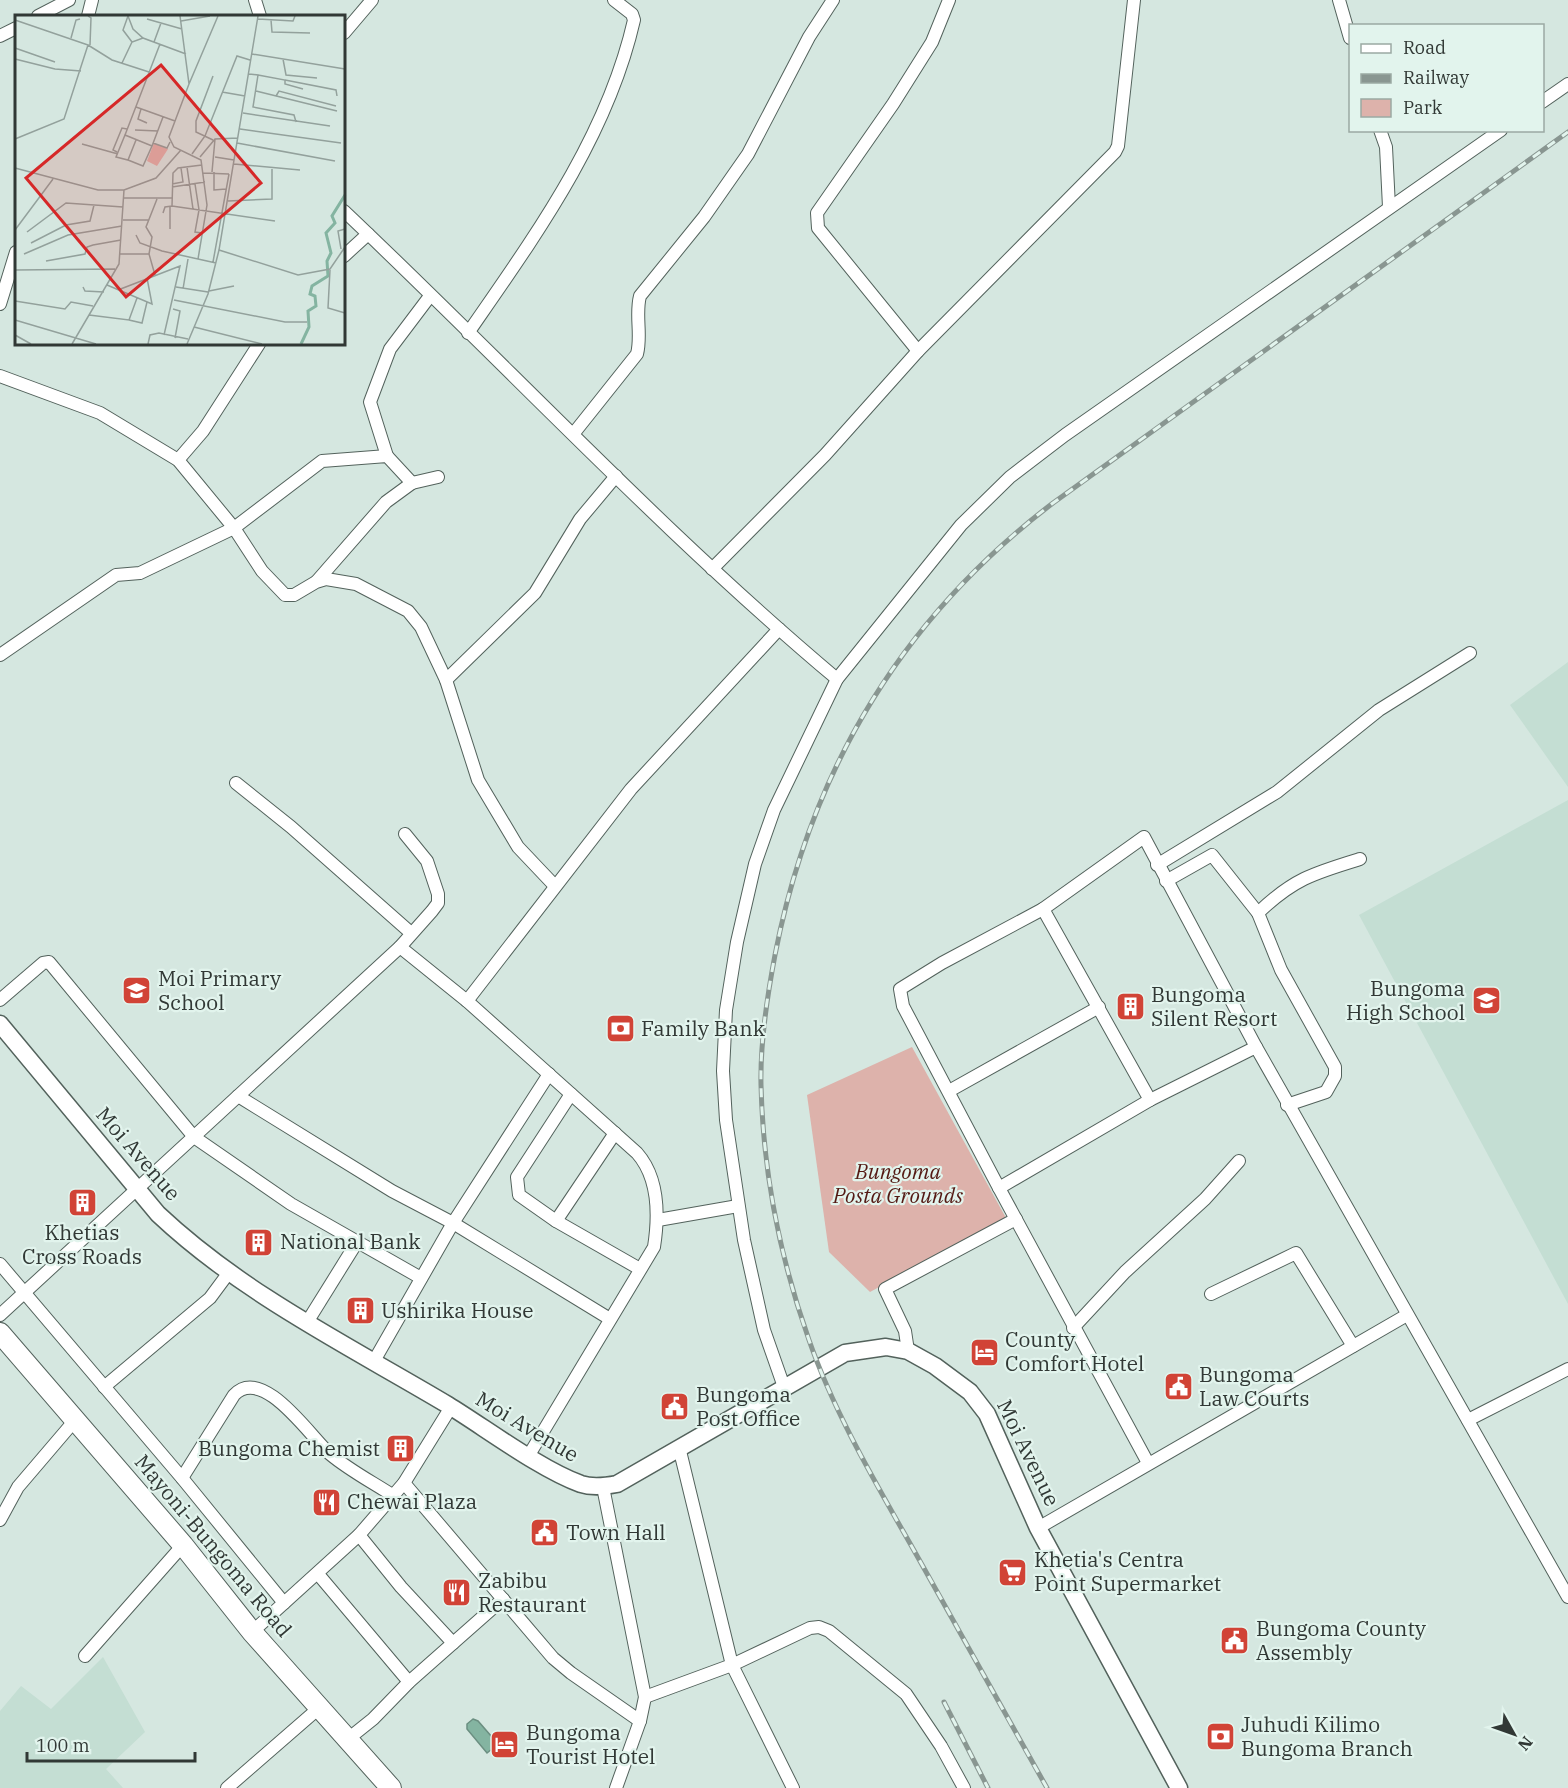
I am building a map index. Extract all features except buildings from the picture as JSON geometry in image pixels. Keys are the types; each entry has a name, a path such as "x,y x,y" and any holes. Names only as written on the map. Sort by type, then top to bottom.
{"main road":[{"name":"Mayoni-Bungoma Road","path":"0,1333 183,1545 252,1632 391,1788"}],"street":[{"path":"40,15 69,0"},
{"path":"88,15 92,0"},
{"path":"255,0 261,15"},
{"path":"345,32 372,0"},
{"path":"468,333 554,205 596,130 613,89 634,20 632,14 614,0"},
{"path":"574,433 637,354 640,296 704,217 748,154 809,37 834,0"},
{"path":"918,351 818,228 816,221 817,213 893,104 932,42 949,0"},
{"path":"712,569 825,454 918,351 1115,152 1118,146 1134,0"},
{"path":"1339,0 1349,35"},
{"path":"0,36 15,28"},
{"path":"1544,101 1568,84"},
{"path":"1381,132 1386,147 1389,207"},
{"path":"784,1387 764,1330 738,1206 726,1120 723,1071 726,1010 737,942 755,864 774,810 837,679 961,525 1010,477 1498,132"},
{"path":"345,212 712,569 837,679"},
{"path":"345,255 368,234"},
{"path":"0,304 2,290 15,255"},
{"path":"412,483 387,456 370,402 390,350 430,296"},
{"path":"178,460 203,431 258,345"},
{"path":"0,376 100,413 178,460 234,528 262,571 285,595 294,596 316,582 326,579 356,584 408,610 421,627 446,680 478,780 518,847 554,885"},
{"path":"0,655 116,575 140,573 234,528 322,461 387,456"},
{"path":"446,680 535,592 580,519 616,476"},
{"path":"316,582 386,502 412,483 438,477"},
{"path":"467,1001 554,885 631,789 779,629"},
{"path":"1157,865 1277,792 1379,710 1470,653"},
{"path":"236,783 291,826 411,933"},
{"path":"0,1315 23,1291 400,947 432,911 438,903 438,894 427,861 405,834"},
{"path":"1148,1464 1073,1328 903,1006 900,989 942,963 1043,909 1144,837 1287,1104 1367,1240 1407,1315 1568,1597"},
{"path":"1166,881 1212,855 1258,913 1281,970 1335,1067 1335,1076 1326,1092 1287,1104"},
{"path":"1258,913 1281,892 1301,879 1360,859"},
{"path":"1043,909 1100,1007 1150,1100"},
{"path":"400,947 467,1001 615,1133 637,1153 651,1173 658,1220 654,1247 528,1455"},
{"path":"0,1000 44,963 49,962 55,966 194,1137 271,1191 421,1278"},
{"path":"949,1091 1100,1007"},
{"name":"Moi Avenue","path":"0,1024 137,1188 180,1234 306,1324 374,1361 528,1455 577,1482 603,1487 617,1484 845,1353 886,1347 908,1351 954,1379 970,1392 987,1413 1038,1528 1179,1788"},
{"path":"999,1188 1150,1100 1256,1047"},
{"path":"374,1361 453,1223 549,1074"},
{"path":"571,1094 517,1177 519,1195 556,1221 640,1269"},
{"path":"238,1096 392,1191 453,1223 610,1319"},
{"path":"556,1221 615,1133"},
{"path":"1073,1328 1125,1272 1205,1199 1239,1161"},
{"path":"658,1220 738,1206"},
{"path":"908,1351 905,1331 885,1289 1016,1219"},
{"path":"306,1324 357,1242"},
{"path":"1211,1294 1296,1253 1353,1346"},
{"path":"0,1264 182,1478 284,1604"},
{"path":"104,1387 210,1298 230,1270"},
{"path":"1038,1528 1407,1315"},
{"path":"1468,1420 1568,1369"},
{"path":"182,1478 234,1395 239,1390 253,1387 280,1402 300,1419 330,1454 392,1495"},
{"path":"252,1632 359,1535 404,1483 451,1407"},
{"path":"0,1520 18,1487 76,1419"},
{"path":"679,1448 732,1665 794,1788"},
{"path":"404,1483 554,1658 571,1674 640,1721"},
{"path":"603,1487 645,1697 640,1721 616,1788"},
{"path":"359,1535 401,1587 453,1644"},
{"path":"85,1656 183,1545"},
{"path":"318,1574 409,1682"},
{"path":"348,1739 373,1719 409,1682 503,1599"},
{"path":"645,1697 732,1665 810,1628 819,1627 829,1631 906,1694 941,1746 964,1788"},
{"path":"226,1788 319,1708"}],"shaded area":[{"path":"1568,662 1568,787 1510,705"},
{"name":"Bungoma High School","path":"1568,800 1568,1304 1359,915"},
{"path":"103,1657 145,1732 106,1769 123,1788 0,1788 0,1711 21,1686 51,1709"},
{"path":"473,1719 478,1721 498,1744 487,1753 467,1729 467,1724"}],"green space":[{"name":"Bungoma Posta Grounds","path":"912,1047 1006,1218 870,1292 829,1252 807,1095"}],"railway":[{"path":"1047,1788 844,1422 819,1368 790,1278 769,1182 762,1117 761,1069 769,987 791,887 812,822 839,761 871,702 908,648 951,596 999,548 1053,503 1568,132"},
{"path":"944,1702 988,1788"}],"place":[{"name":"Moi Primary School","path":"137,991"},
{"name":"Bungoma High School","path":"1486,1001"},
{"name":"Bungoma Silent Resort","path":"1130,1007"},
{"name":"Family Bank","path":"620,1029"},
{"name":"Khetias Cross Roads","path":"82,1202"},
{"name":"National Bank","path":"259,1242"},
{"name":"Ushirika House","path":"360,1311"},
{"name":"County Comfort Hotel","path":"984,1352"},
{"name":"Bungoma Law Courts","path":"1178,1387"},
{"name":"Bungoma Post Office","path":"675,1407"},
{"name":"Bungoma Chemist","path":"401,1449"},
{"name":"Chewai Plaza","path":"326,1502"},
{"name":"Town Hall","path":"545,1533"},
{"name":"Khetia's Centra Point Supermarket","path":"1013,1572"},
{"name":"Zabibu Restaurant","path":"457,1593"},
{"name":"Bungoma County Assembly","path":"1235,1641"},
{"name":"Juhudi Kilimo Bungoma Branch","path":"1220,1737"},
{"name":"Bungoma Tourist Hotel","path":"505,1745"}]}
